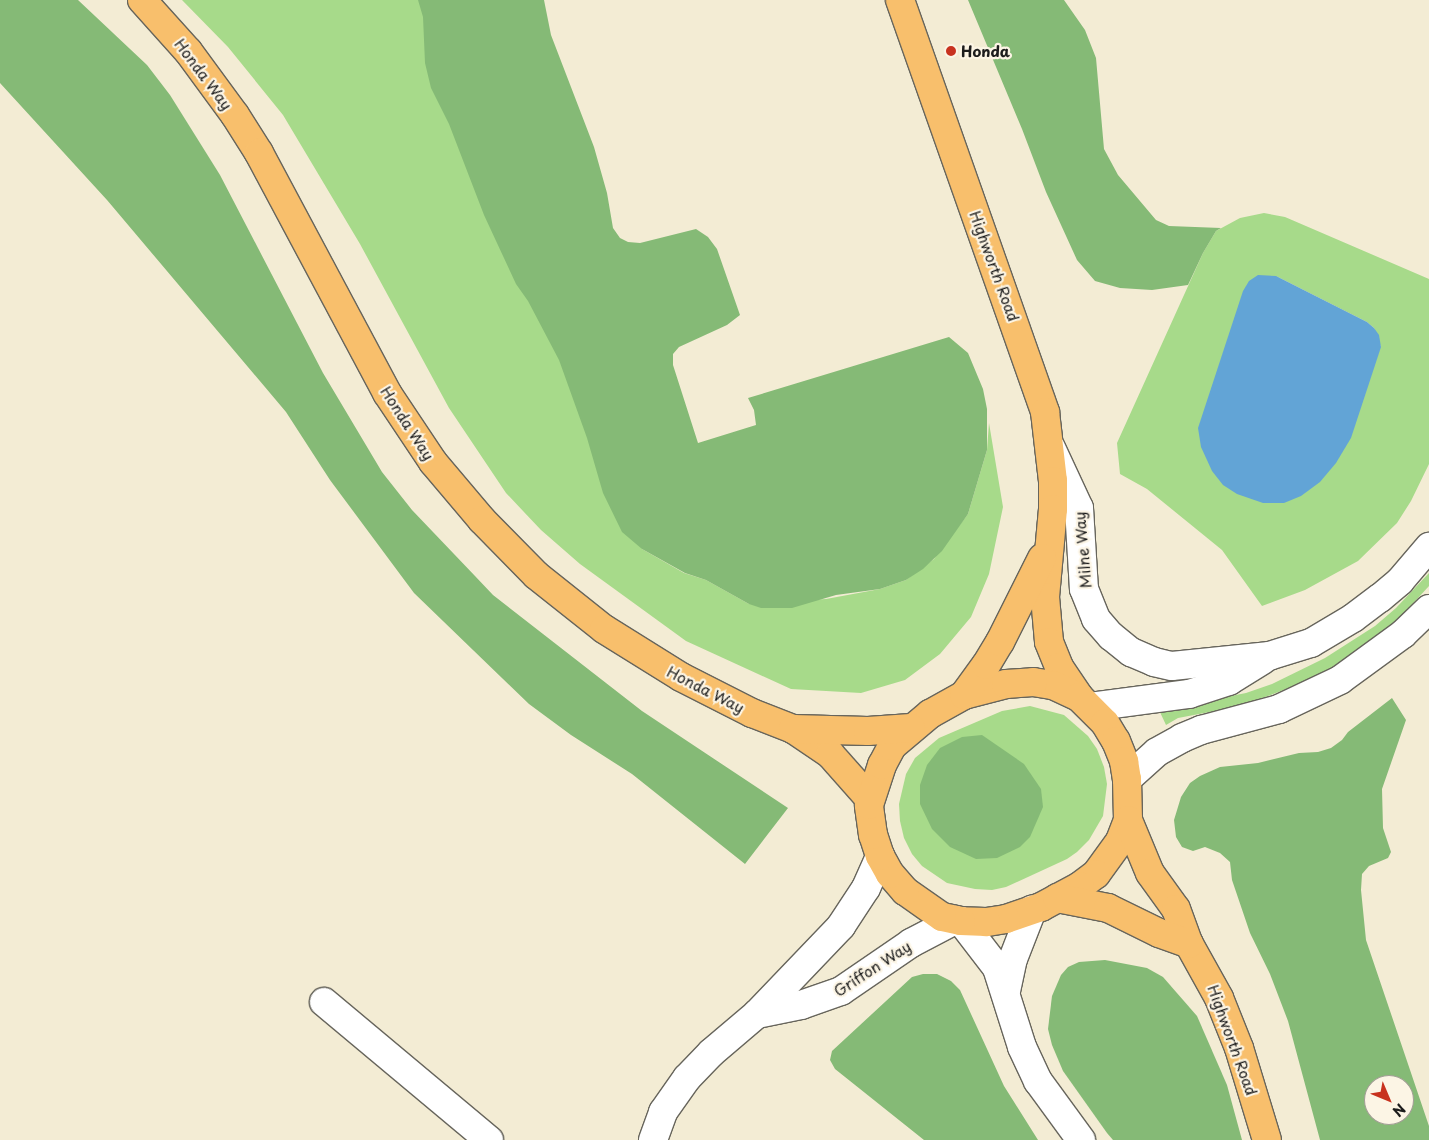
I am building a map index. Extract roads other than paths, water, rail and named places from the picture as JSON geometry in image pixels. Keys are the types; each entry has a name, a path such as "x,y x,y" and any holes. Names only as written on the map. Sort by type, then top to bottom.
{"main road":[{"name":"Honda Way","path":"142,0 188,51 235,115 259,153 387,393 433,462 482,520 536,575 611,634 681,677 752,713 793,729 830,754 870,799"},
{"name":"Highworth Road","path":"900,0 1034,376 1045,412 1050,446 1053,490 1051,539 1045,597 1049,642 1059,668 1116,741 1124,761 1127,779 1128,820 1141,855 1150,873 1176,909 1189,944 1220,998 1239,1048 1267,1140"},
{"name":"Highworth Road","path":"964,696 1000,642 1051,539"},
{"path":"1085,702 1053,685 1033,682 1006,684 964,696 930,714 911,728 892,746 882,765 870,799 870,821 880,856 890,874 905,891 942,917 958,921 986,922 1006,919 1032,910 1080,886 1096,874 1120,841 1128,820"},
{"name":"Honda Way","path":"793,729 868,731 911,728"},
{"path":"1057,898 1108,908 1189,944"}],"street":[{"name":"Milne Way","path":"1050,446 1079,508 1082,571 1086,596 1096,619 1111,636 1131,652 1154,662 1172,666 1269,656 1311,643 1353,618 1400,581 1429,548"},
{"path":"1127,779 1157,752 1182,738 1201,730 1279,709 1340,680 1403,634 1429,608"},
{"name":"Milne Way","path":"1085,702 1189,694 1229,681 1269,656"},
{"name":"Griffon Way","path":"653,1140 663,1112 672,1096 687,1078 710,1053 757,1014 842,926 866,888 880,856"},
{"path":"1006,991 1013,959 1032,910"},
{"path":"958,921 991,958 1006,991 1022,1047 1038,1081 1080,1140"},
{"name":"Griffon Way","path":"757,1014 801,1005 841,991 911,943 958,921"},
{"path":"324,1002 489,1140"}],"water":[{"path":"1258,275 1276,276 1367,322 1379,335 1381,347 1351,438 1336,463 1320,482 1301,496 1284,503 1263,503 1237,494 1223,485 1212,471 1201,447 1198,428 1243,291 1249,281"}],"place":[{"name":"Honda","path":"951,51"}]}
